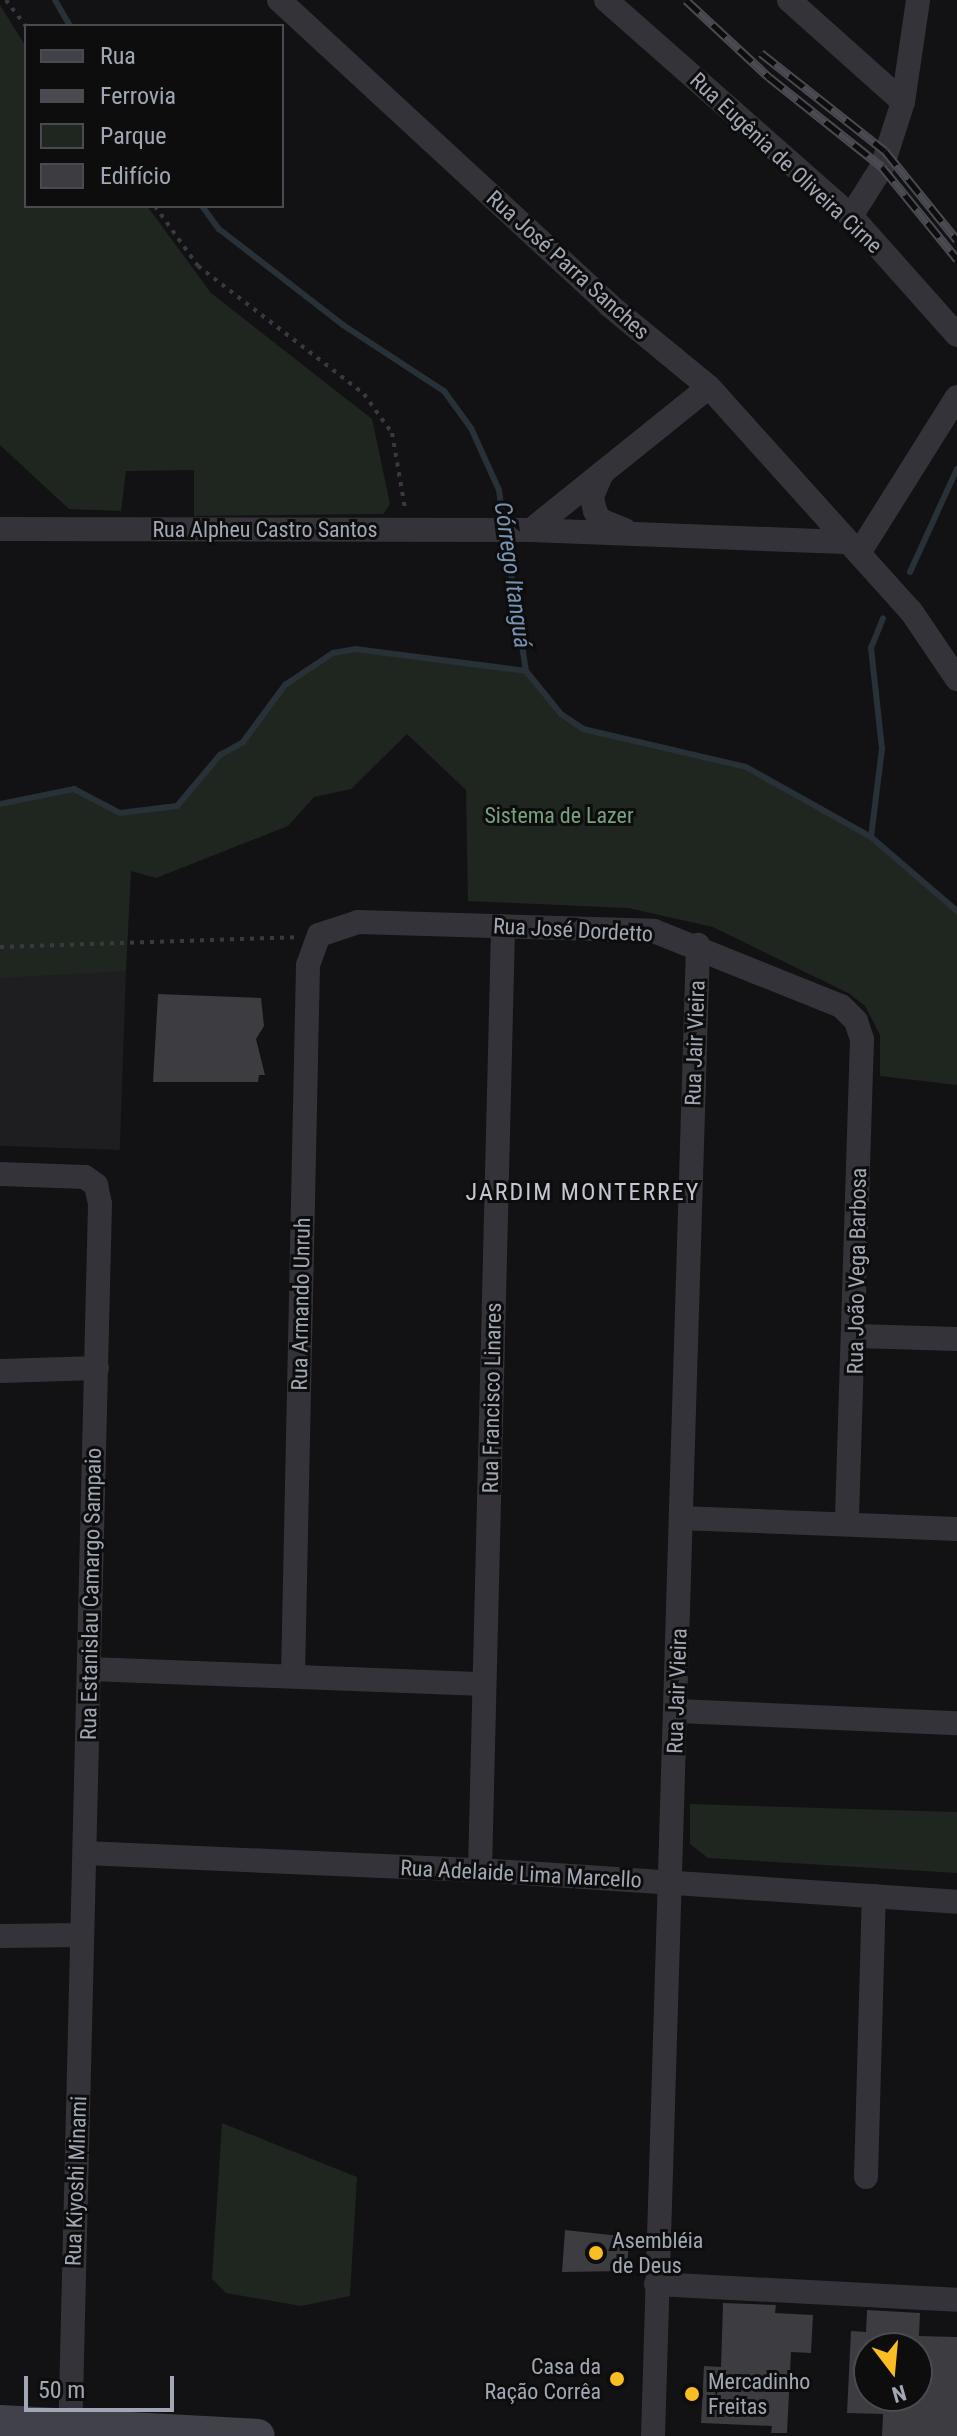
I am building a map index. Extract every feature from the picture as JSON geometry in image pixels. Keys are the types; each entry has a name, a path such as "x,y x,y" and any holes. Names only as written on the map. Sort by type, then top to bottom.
{"street":[{"name":"Rua José Parra Sanches","path":"279,0 609,305 709,387 911,611 957,679"},
{"name":"Rua Eugênia de Oliveira Cirne","path":"606,0 851,216 957,335"},
{"path":"789,0 903,102"},
{"path":"851,216 882,167 903,102 918,0"},
{"path":"528,530 709,387"},
{"path":"852,547 957,397"},
{"name":"Rua Alpheu Castro Santos","path":"602,473 592,497 595,511 616,529 635,532"},
{"name":"Rua Alpheu Castro Santos","path":"0,529 635,532 852,547"},
{"name":"Rua José Dordetto","path":"319,935 358,922 654,931 698,945 841,1006 856,1021"},
{"name":"Rua Francisco Linares","path":"480,1870 503,926"},
{"name":"Rua Armando Unruh","path":"293,1675 308,965 319,935"},
{"name":"Rua Jair Vieira","path":"653,2436 678,1711 698,945"},
{"name":"Rua João Vega Barbosa","path":"847,1523 856,1336 862,1039 856,1021"},
{"name":"Rua Estanislau Camargo Sampaio","path":"0,1174 85,1177 96,1185 100,1204 82,1935"},
{"path":"856,1336 957,1339"},
{"path":"0,1371 97,1368"},
{"path":"681,1518 957,1529"},
{"path":"90,1669 484,1684"},
{"path":"678,1711 957,1723"},
{"name":"Rua Adelaide Lima Marcello","path":"85,1853 480,1870 957,1902"},
{"path":"866,2177 874,1896"},
{"path":"0,1936 82,1935"},
{"name":"Rua Kiyoshi Minami","path":"79,2432 82,1935"},
{"path":"656,2284 957,2300"},
{"path":"0,2422 79,2432 258,2436"}],"path":[{"path":"6,0 24,24"},
{"path":"156,208 198,266 364,394 392,433 408,530"},
{"path":"0,947 319,935"}],"shaded area":[{"path":"0,967 126,971 120,1150 0,1146"}],"green space":[{"path":"0,5 24,44 24,208 148,208 211,293 372,419 390,504 383,514 194,516 194,470 126,471 121,511 69,509 0,445"},
{"name":"Sistema de Lazer","path":"358,649 526,671 561,714 583,729 746,767 871,837 957,911 957,1085 880,1076 880,1035 865,1006 850,994 713,927 628,908 468,901 466,790 407,734 351,789 314,797 288,826 156,878 131,871 126,971 0,978 0,804 74,789 120,813 177,806 220,755 243,742 285,685 333,653"},
{"path":"690,1804 957,1812 957,1873 708,1858 690,1844"},
{"path":"222,2123 357,2177 350,2296 301,2306 226,2293 212,2279"}],"building":[{"path":"158,994 261,998 264,1026 256,1039 265,1075 259,1075 258,1082 153,1082"},
{"name":"Asembléia de Deus","path":"565,2230 629,2237 627,2271 562,2272"},
{"path":"723,2303 776,2305 775,2313 813,2315 811,2353 791,2352 787,2433 771,2433 772,2426 701,2423 704,2366 721,2367"},
{"path":"867,2310 920,2313 919,2332 866,2332"},
{"path":"851,2331 866,2332 853,2332 853,2412 933,2412 933,2336 957,2337 957,2436 882,2436 883,2414 847,2413"}],"waterway":[{"name":"Córrego Itanguá","path":"55,0 69,24"},
{"name":"Córrego Itanguá","path":"203,208 219,229 343,325 444,391 471,428 499,490 504,526"},
{"path":"910,572 957,469"},
{"name":"Córrego Itanguá","path":"505,537 526,671 561,714 583,729 746,767 871,837 957,911"},
{"path":"871,837 882,749 871,648 883,618"},
{"path":"0,804 74,789 120,813 177,806 220,755 243,742 285,685 333,653 355,649 526,671"}],"railway":[{"path":"686,0 769,77 882,167 957,259"},
{"path":"761,53 885,151 957,240"}],"place":[{"name":"Asembléia de Deus","path":"596,2253"},
{"name":"Casa da Ração Corrêa","path":"617,2379"},
{"name":"Mercadinho Freitas","path":"692,2394"}],"district":[{"name":"JARDIM MONTERREY","path":"583,1193"}]}
